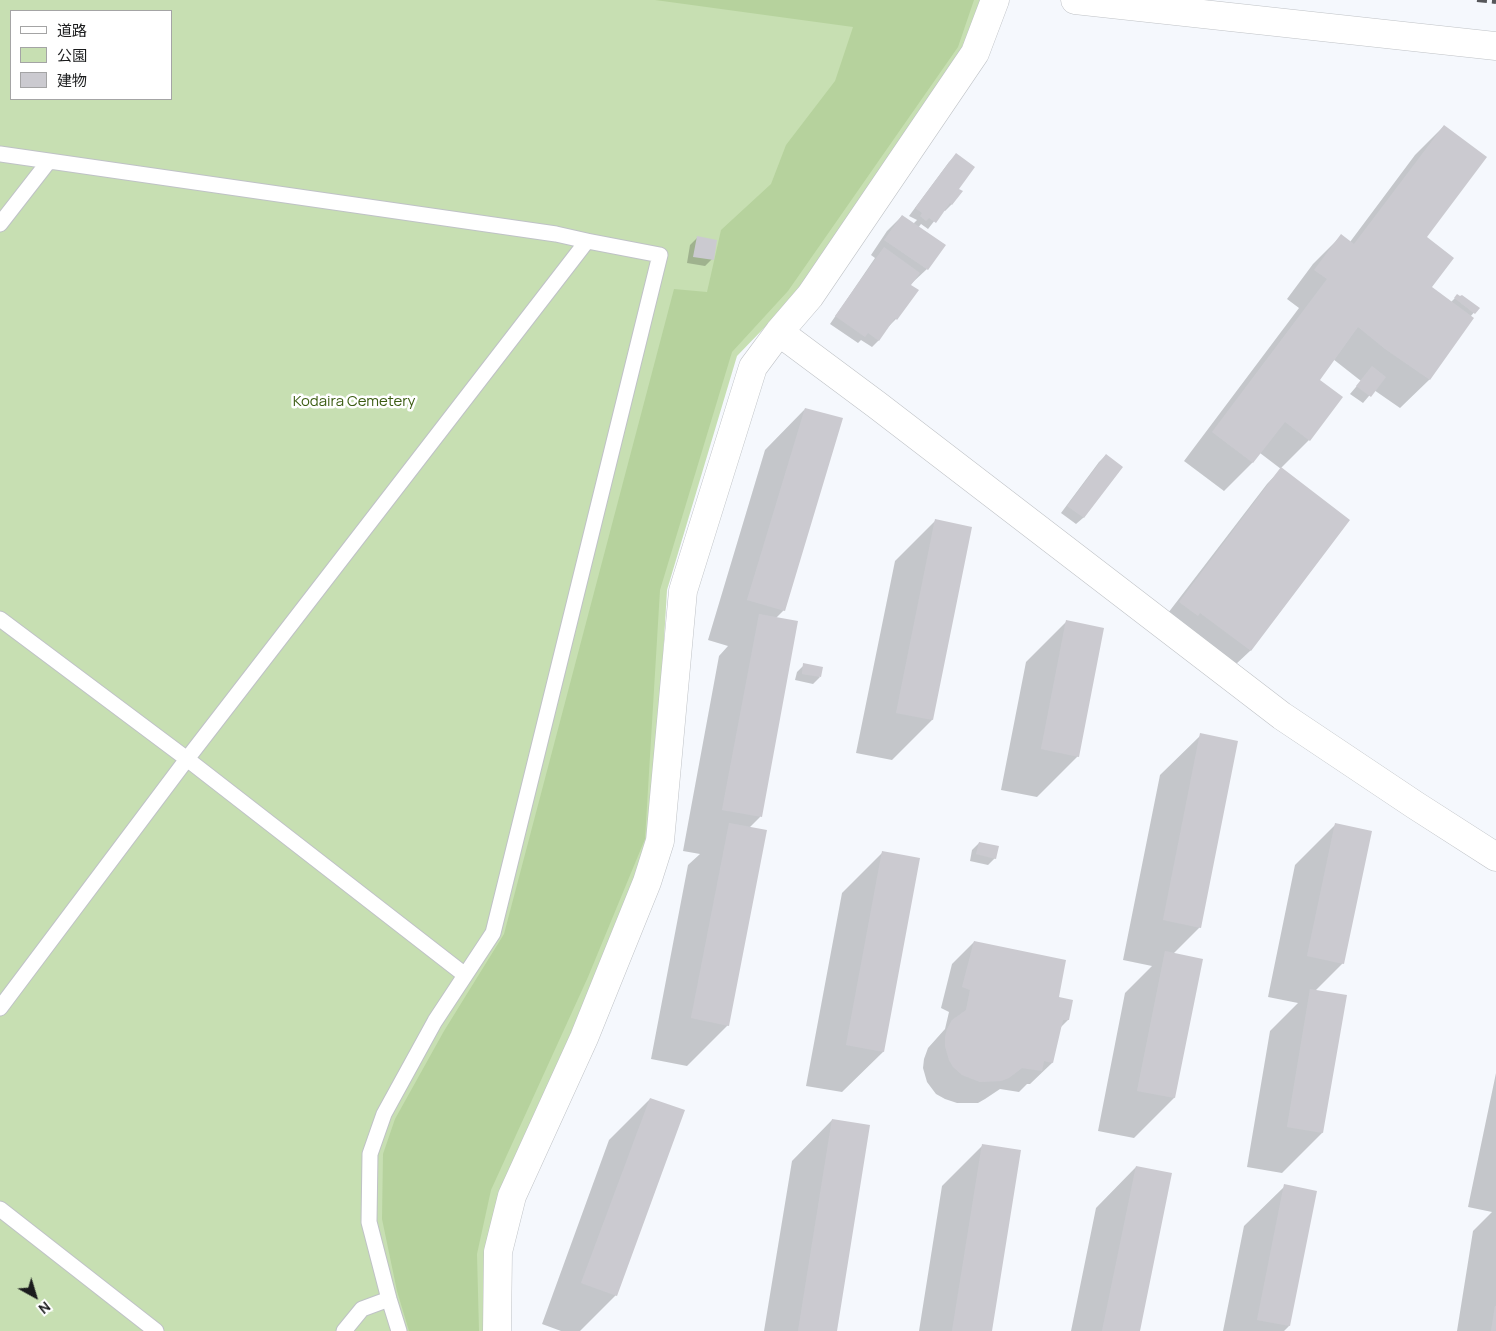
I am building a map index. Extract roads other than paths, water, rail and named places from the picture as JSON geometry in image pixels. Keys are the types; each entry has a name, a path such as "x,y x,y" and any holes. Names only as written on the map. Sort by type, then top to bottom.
{"street":[{"path":"497,1331 498,1252 512,1196 584,1038 647,882 660,841 683,591 753,367 810,296 975,53 995,0"},
{"path":"1075,0 1496,46"},
{"path":"780,332 878,405 1282,716 1496,857"}],"lane":[{"path":"0,154 556,234 660,255 493,933 435,1021 384,1114 370,1154 369,1222 399,1331"},
{"path":"0,224 49,161"},
{"path":"0,1008 187,759 587,240"},
{"path":"0,619 187,759 465,975"},
{"path":"0,1209 156,1331"},
{"path":"344,1331 362,1309 389,1298"}],"railway":[{"path":"1477,0 1496,2"}],"park label":[{"name":"Kodaira Cemetery","path":"354,402"}]}
